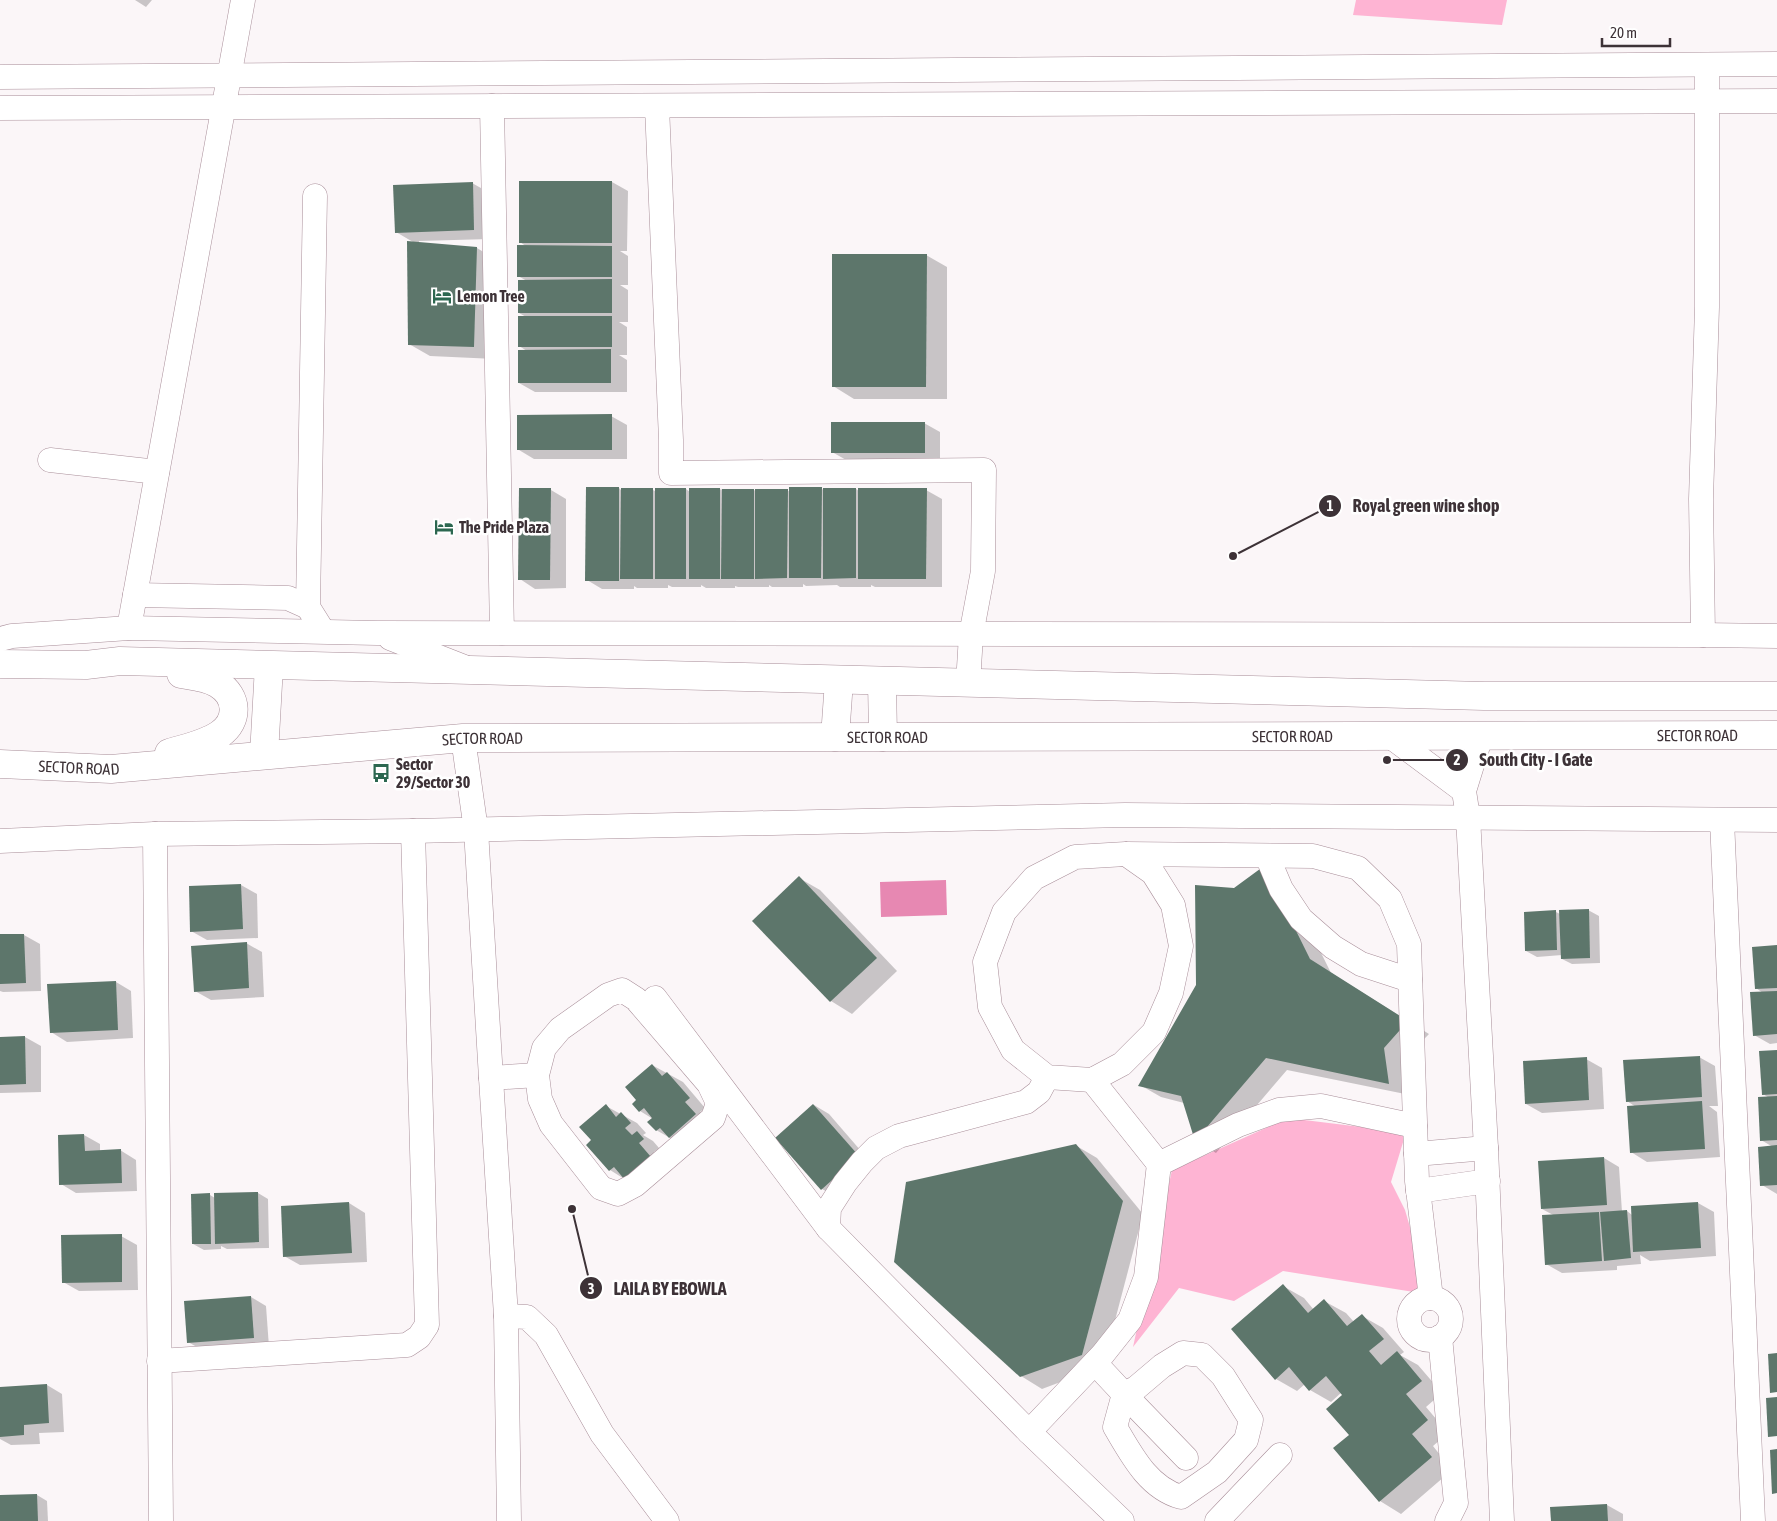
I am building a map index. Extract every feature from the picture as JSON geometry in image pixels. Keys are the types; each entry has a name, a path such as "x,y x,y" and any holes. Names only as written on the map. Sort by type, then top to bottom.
{"main road":[{"path":"0,664 86,665 120,661 839,681 1484,696 1777,696"},
{"path":"111,769 173,752 218,735 229,727 234,713 233,701 217,683 199,677 120,661"},
{"path":"264,755 269,666"},
{"path":"836,737 839,681"},
{"path":"882,681 883,737"},
{"name":"SECTOR ROAD","path":"0,764 111,769 463,738 1777,735"}],"street":[{"path":"129,628 243,0"},
{"path":"0,77 1777,64"},
{"path":"1702,635 1701,499 1707,307 1707,65"},
{"path":"768,105 769,71"},
{"path":"0,108 1777,101"},
{"path":"492,106 502,633"},
{"path":"657,106 671,473 984,470 983,571 971,635 968,684"},
{"path":"315,196 308,607 323,631"},
{"path":"50,460 157,472"},
{"path":"135,595 288,598 308,607"},
{"path":"0,639 12,636 129,628 377,633 1777,636"},
{"path":"377,633 476,671"},
{"path":"1390,736 1464,790"},
{"path":"1481,736 1464,790 1468,817 1488,1181 1502,1521"},
{"path":"463,738 476,830 506,1316 509,1521"},
{"path":"0,841 155,834 476,830 1125,815 1777,820"},
{"path":"1722,820 1753,1521"},
{"path":"159,1362 407,1345 419,1337 427,1325 413,831"},
{"path":"155,834 161,1521"},
{"path":"1126,854 1153,873 1173,905 1181,946 1172,993 1154,1032 1122,1064 1092,1080 1047,1077 1013,1050 990,1007 985,962 1004,912 1034,878 1075,857 1126,854 1313,856 1358,868 1390,899 1409,944 1418,1190 1431,1298 1443,1302 1451,1314 1449,1327 1440,1337 1456,1504 1447,1521"},
{"path":"1267,856 1281,889 1301,919 1326,941 1360,964 1410,980"},
{"path":"622,990 636,998 709,1084 718,1103 713,1118 635,1185 618,1194 602,1188 551,1124 540,1099 537,1075 544,1048 560,1029 608,995 622,990"},
{"path":"655,998 828,1228 1029,1432 1122,1521"},
{"path":"492,1078 537,1075"},
{"path":"828,1228 829,1208 844,1183 876,1148 899,1136 1026,1102 1039,1092 1047,1077"},
{"path":"1029,1432 1095,1363 1130,1320 1146,1277 1159,1164 1092,1080"},
{"path":"1159,1164 1238,1125 1279,1110 1321,1106 1415,1126"},
{"path":"1416,1154 1486,1148"},
{"path":"1418,1190 1488,1181"},
{"path":"506,1316 527,1317 546,1334 602,1434 667,1521"},
{"path":"1183,1353 1202,1355 1223,1376 1251,1420 1246,1440 1217,1472 1181,1497 1168,1493 1138,1466 1115,1427 1124,1394 1136,1388 1162,1366 1183,1353"},
{"path":"1095,1363 1186,1458"},
{"path":"1217,1521 1280,1455"}],"shaded area":[{"path":"1356,0 1507,0 1502,25 1353,15"},
{"path":"946,880 947,915 881,917 880,882"},
{"path":"1288,1118 1402,1132 1404,1139 1391,1182 1405,1210 1416,1248 1420,1293 1283,1271 1234,1301 1179,1288 1133,1347 1172,1170"}],"building":[{"path":"519,181 612,181 612,243 519,243"},
{"path":"473,182 474,230 395,233 393,185"},
{"name":"Lemon Tree","path":"407,241 477,247 474,347 408,345"},
{"path":"517,245 612,246 612,277 517,277"},
{"path":"832,254 927,254 926,387 832,387"},
{"path":"612,279 612,313 518,313 518,280"},
{"path":"518,316 612,316 612,347 518,347"},
{"path":"611,349 611,383 518,383 518,350"},
{"path":"612,414 612,450 517,450 517,415"},
{"path":"831,422 925,422 925,453 831,453"},
{"path":"586,487 619,487 619,581 585,581"},
{"path":"789,487 822,487 821,578 789,578"},
{"path":"519,488 551,488 550,580 518,580"},
{"path":"621,488 653,488 653,579 620,579"},
{"path":"655,488 686,488 686,579 655,579"},
{"path":"689,488 720,488 720,579 689,579"},
{"path":"823,488 856,488 856,578 823,579"},
{"path":"858,488 927,488 926,579 858,579"},
{"path":"722,489 754,489 754,579 721,579"},
{"path":"755,489 788,489 787,578 755,579"},
{"path":"1264,866 1310,959 1408,1021 1384,1048 1389,1084 1266,1058 1195,1141 1181,1096 1138,1086 1196,985 1195,885 1234,888"},
{"path":"799,876 877,958 830,1002 752,921"},
{"path":"241,884 243,929 190,932 189,886"},
{"path":"1589,909 1590,958 1561,959 1559,910"},
{"path":"1556,910 1557,950 1525,951 1524,912"},
{"path":"0,934 24,934 26,983 0,984"},
{"path":"247,942 249,988 194,992 191,946"},
{"path":"1777,945 1777,988 1755,989 1752,947"},
{"path":"116,981 118,1030 50,1033 47,984"},
{"path":"1777,991 1777,1034 1753,1036 1750,992"},
{"path":"25,1036 26,1084 0,1085 0,1037"},
{"path":"1777,1050 1777,1094 1762,1095 1759,1051"},
{"path":"1700,1056 1702,1097 1626,1102 1623,1060"},
{"path":"1587,1057 1589,1100 1525,1104 1523,1061"},
{"path":"652,1064 662,1076 667,1072 690,1098 685,1102 696,1114 669,1138 660,1128 656,1131 647,1122 652,1118 644,1108 639,1112 632,1104 636,1100 625,1087"},
{"path":"1777,1096 1777,1140 1760,1141 1758,1097"},
{"path":"1702,1101 1705,1149 1630,1153 1627,1106"},
{"path":"606,1104 616,1117 621,1112 631,1123 625,1128 632,1135 637,1131 644,1139 639,1143 651,1157 625,1180 614,1167 609,1171 586,1145 591,1140 579,1127"},
{"path":"813,1104 859,1156 821,1190 775,1138"},
{"path":"84,1134 85,1151 121,1149 122,1183 59,1185 58,1135"},
{"path":"1076,1144 1123,1201 1082,1355 1020,1377 894,1262 906,1182"},
{"path":"1777,1145 1777,1185 1760,1186 1758,1147"},
{"path":"1604,1157 1607,1205 1541,1209 1538,1161"},
{"path":"258,1192 259,1242 215,1244 214,1193"},
{"path":"210,1193 211,1244 192,1244 191,1194"},
{"path":"349,1202 352,1253 283,1257 281,1206"},
{"path":"1698,1202 1701,1248 1633,1252 1631,1206"},
{"path":"1627,1210 1631,1258 1604,1261 1600,1212"},
{"path":"1599,1212 1602,1261 1545,1265 1542,1215"},
{"path":"122,1234 122,1282 62,1283 61,1235"},
{"path":"1283,1284 1308,1313 1324,1299 1347,1326 1362,1314 1384,1339 1369,1351 1381,1365 1397,1351 1422,1381 1406,1394 1428,1420 1412,1434 1432,1457 1379,1502 1333,1448 1349,1435 1326,1409 1342,1395 1326,1376 1309,1391 1289,1367 1275,1380 1231,1329"},
{"path":"251,1296 254,1338 187,1343 184,1301"},
{"path":"1777,1353 1777,1392 1770,1393 1768,1354"},
{"path":"47,1384 49,1423 24,1425 24,1435 0,1437 0,1387"},
{"path":"1777,1397 1777,1436 1768,1437 1766,1398"},
{"path":"1777,1449 1777,1493 1772,1494 1770,1450"},
{"path":"37,1494 38,1521 0,1521 0,1495"},
{"path":"1607,1504 1608,1521 1551,1521 1550,1507"}],"place":[{"name":"Lemon Tree","path":"442,296"},
{"name":"The Pride Plaza","path":"444,527"},
{"name":"Royal green wine shop","path":"1233,556"},
{"name":"South City - I Gate","path":"1387,760"},
{"name":"Sector 29/Sector 30","path":"381,773"},
{"name":"LAILA BY EBOWLA","path":"572,1209"}]}
